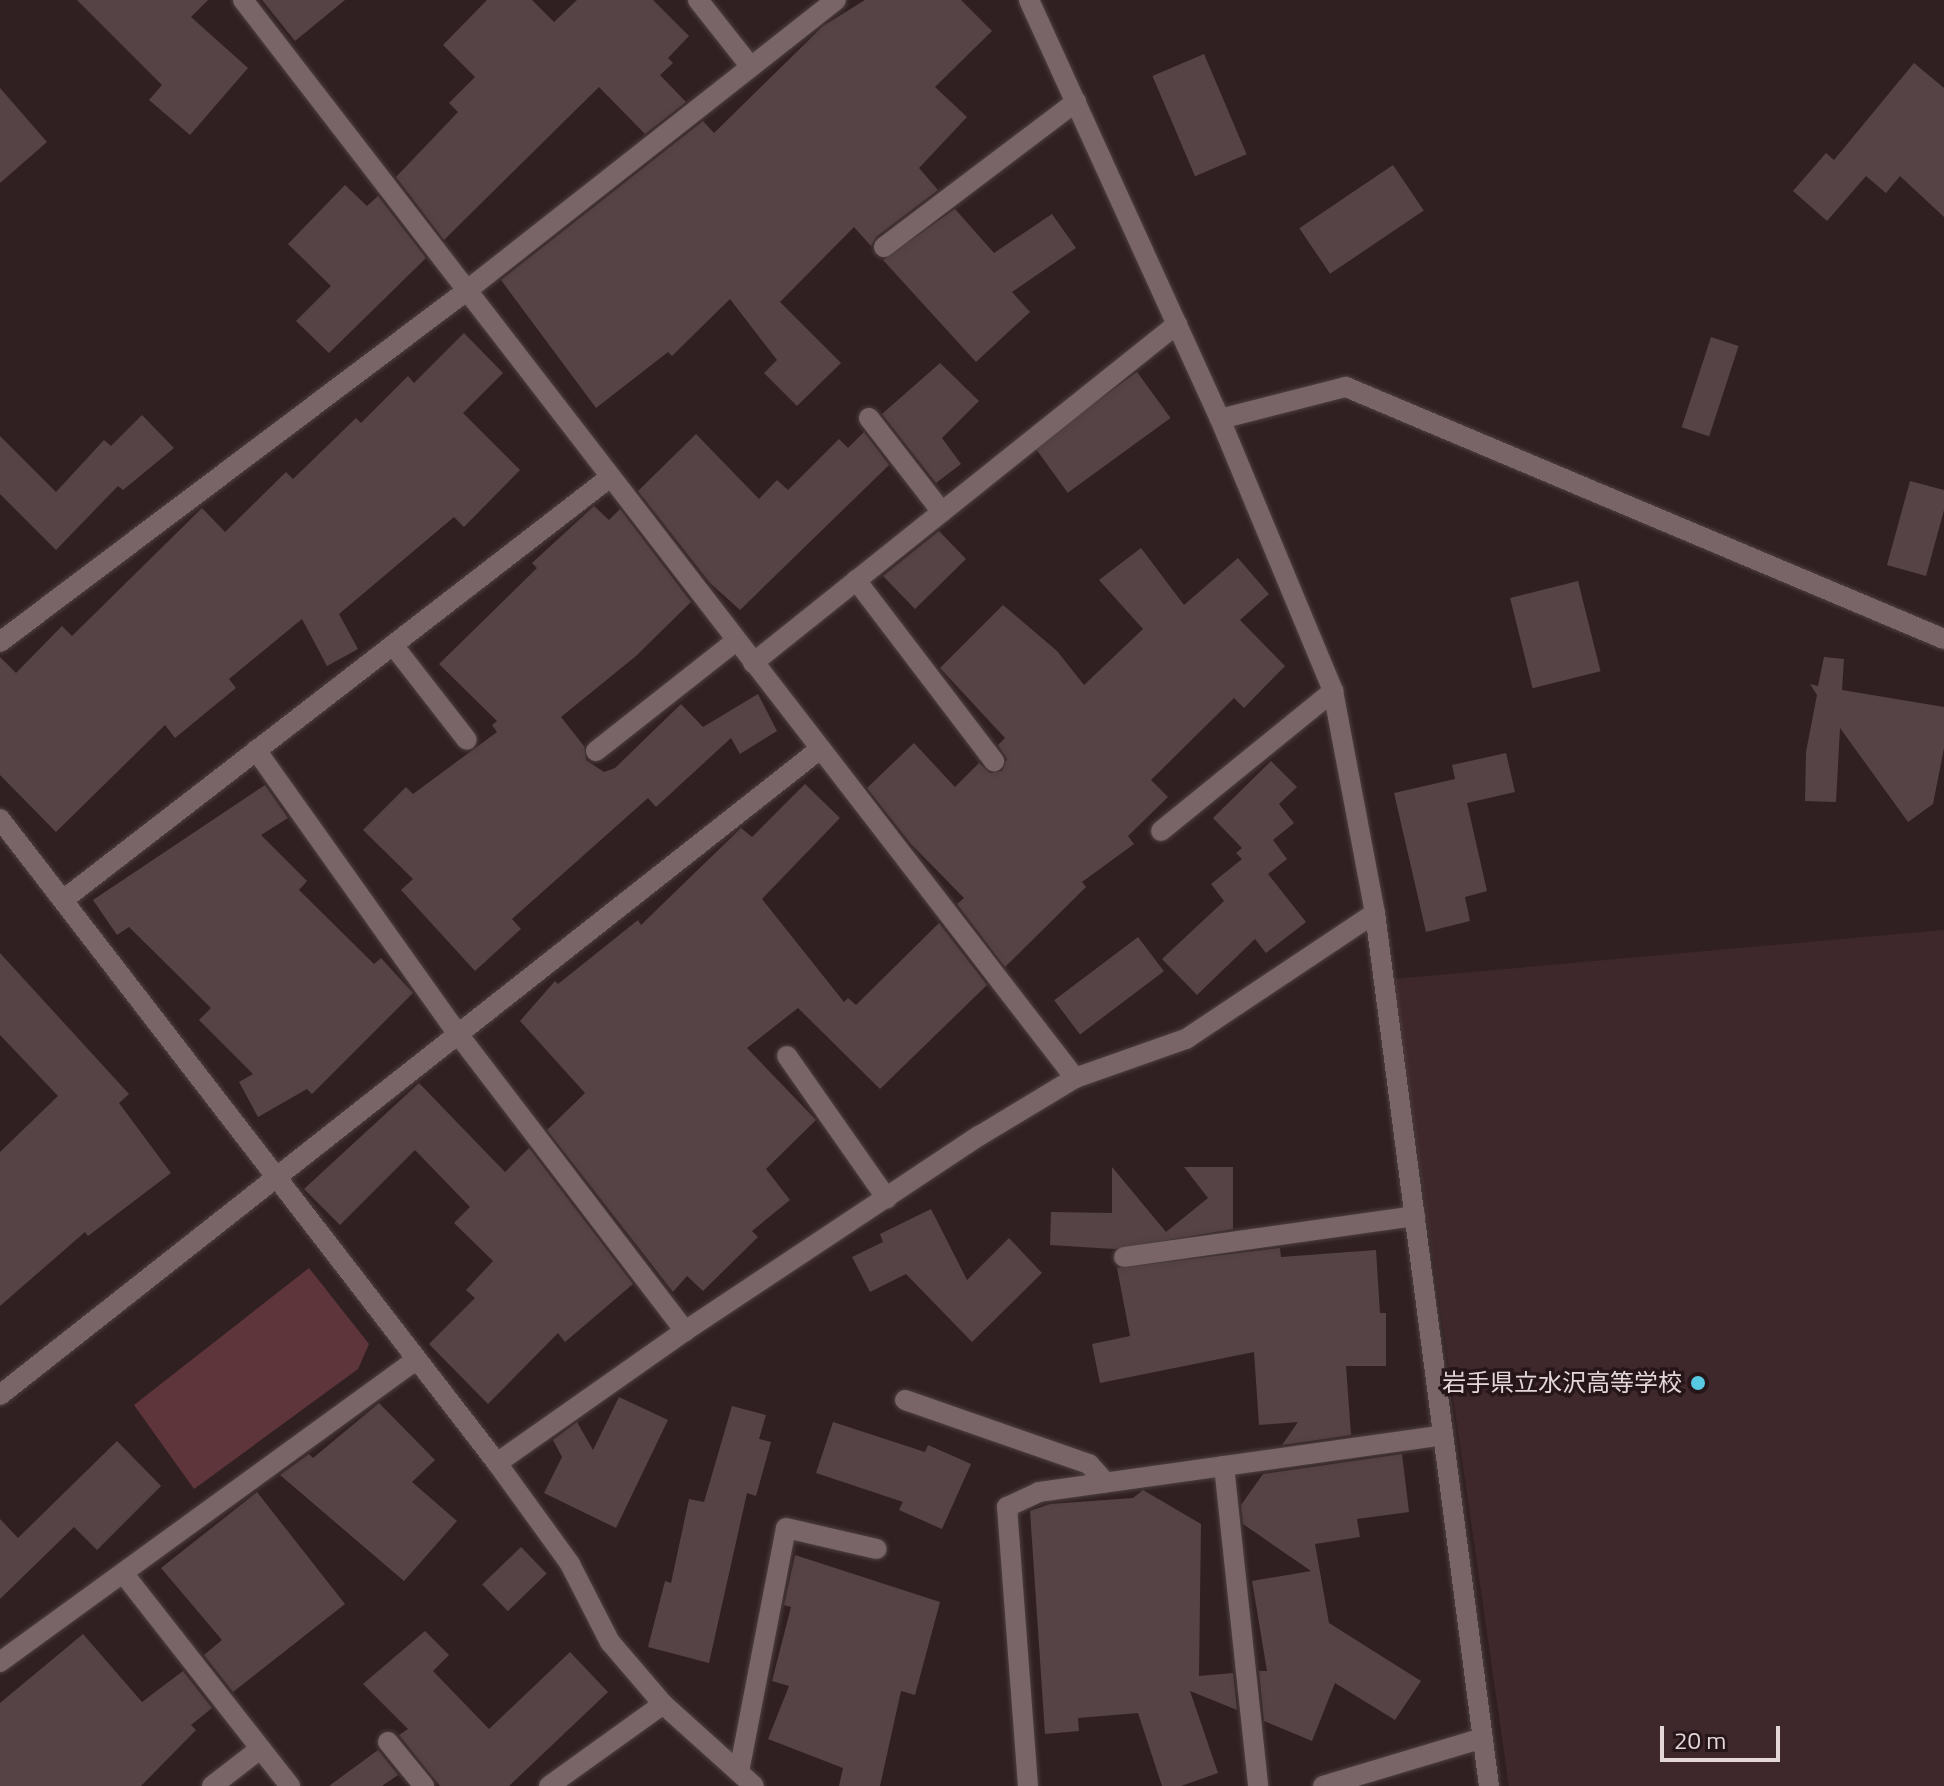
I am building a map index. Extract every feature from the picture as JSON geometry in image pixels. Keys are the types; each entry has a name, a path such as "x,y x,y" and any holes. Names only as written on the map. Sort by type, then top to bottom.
{"street":[{"path":"243,0 465,292 1075,1078"},
{"path":"698,0 751,67"},
{"path":"0,642 465,292 836,0"},
{"path":"1029,0 1220,419 1333,691 1375,913 1489,1786"},
{"path":"884,247 1076,102"},
{"path":"753,663 1177,324"},
{"path":"1220,419 1346,387 1944,639"},
{"path":"869,418 942,512"},
{"path":"63,900 609,478"},
{"path":"856,580 994,761"},
{"path":"596,751 736,641"},
{"path":"393,645 467,740"},
{"path":"1161,831 1333,691"},
{"path":"0,1395 820,749"},
{"path":"256,750 458,1034 685,1331"},
{"path":"0,819 497,1463 570,1564 610,1642 663,1704 747,1779"},
{"path":"497,1463 685,1331 1075,1078 1186,1039 1375,913"},
{"path":"787,1056 887,1199"},
{"path":"1124,1257 1415,1216"},
{"path":"0,1662 417,1359"},
{"path":"905,1400 1089,1464 1106,1483"},
{"path":"1028,1786 1007,1507 1039,1492 1443,1435"},
{"path":"1224,1466 1258,1786"},
{"path":"747,1779 786,1528 877,1549"},
{"path":"123,1573 290,1786"},
{"path":"549,1786 663,1704"},
{"path":"1323,1786 1483,1738"},
{"path":"388,1742 424,1786"},
{"path":"212,1786 260,1749"}],"shaded area":[{"name":"岩手県立水沢高等学校","path":"1944,930 1944,1786 1509,1786 1393,979"},
{"path":"309,1268 369,1344 358,1369 194,1489 134,1405"}],"building":[{"path":"77,0 208,0 191,17 248,68 190,135 149,100 162,85"},
{"path":"262,0 345,0 295,41"},
{"path":"487,0 532,0 554,22 577,0 653,0 689,36 668,58 673,63 660,75 686,102 645,134 599,87 444,240 396,177 458,112 449,103 475,77 443,45"},
{"path":"865,0 961,0 992,31 935,87 967,117 919,168 938,190 876,237 871,246 854,227 780,302 841,363 797,406 764,373 777,360 730,299 672,356 668,352 596,408 501,280 703,121 714,133 823,26"},
{"path":"1204,54 1247,154 1195,176 1152,76"},
{"path":"1914,63 1944,88 1944,217 1900,176 1886,193 1866,176 1827,221 1793,191 1826,153 1834,160"},
{"path":"0,88 47,142 0,183"},
{"path":"1393,165 1424,211 1330,274 1299,228"},
{"path":"345,185 367,206 378,196 426,258 329,353 296,321 331,286 288,244"},
{"path":"955,209 994,253 1052,214 1076,248 1012,292 1030,312 976,362 883,260"},
{"path":"464,333 503,373 463,413 520,470 464,527 454,517 339,614 358,649 327,666 302,619 229,679 236,688 175,738 165,725 56,832 0,775 0,657 16,673 62,626 72,636 202,508 225,532 286,472 293,479 356,418 361,423 408,376 414,383"},
{"path":"1711,337 1739,346 1709,436 1682,427"},
{"path":"940,363 979,401 942,438 961,464 936,483 882,414"},
{"path":"1137,372 1171,418 1068,493 1034,447"},
{"path":"142,415 174,448 123,490 118,486 56,550 0,494 0,436 56,492 104,440 111,446"},
{"path":"864,432 889,465 740,610 710,583 638,491 696,434 759,499 777,480 788,490 839,439 848,448"},
{"path":"1910,481 1944,490 1944,510 1926,576 1887,565"},
{"path":"594,506 609,520 620,509 691,602 636,656 561,717 584,746 586,760 604,772 615,768 681,704 703,727 758,694 777,731 740,754 731,738 656,807 648,798 512,919 521,929 475,971 401,890 413,879 363,830 406,787 413,794 497,732 492,725 497,721 439,664 537,568 532,563"},
{"path":"939,531 966,559 915,609 883,576"},
{"path":"1141,548 1184,605 1238,558 1269,594 1240,620 1285,666 1244,708 1234,698 1151,780 1168,797 1128,836 1134,844 1082,882 1086,887 1005,967 957,904 964,898 911,844 867,788 914,743 955,787 979,763 990,773 1002,771 1007,759 998,745 1005,738 940,668 1003,605 1057,651 1084,685 1143,629 1099,580"},
{"path":"1578,581 1600,671 1533,688 1510,598"},
{"path":"1824,657 1844,659 1842,690 1944,707 1944,748 1933,804 1908,822 1840,728 1836,802 1805,801 1806,752 1817,695 1810,684 1818,686"},
{"path":"1506,753 1515,792 1467,803 1487,891 1465,897 1470,921 1426,932 1394,793 1455,779 1452,765"},
{"path":"1271,761 1297,787 1279,804 1294,823 1273,840 1287,859 1268,874 1306,922 1266,953 1255,939 1197,995 1162,959 1224,901 1211,884 1242,859 1236,853 1242,848 1213,818"},
{"path":"805,784 840,818 762,899 844,1002 848,998 856,1005 939,923 987,985 880,1089 798,1008 747,1048 816,1120 766,1169 790,1200 752,1231 758,1237 703,1291 687,1276 673,1292 547,1130 585,1093 520,1021 555,981 558,984 638,920 641,925 741,828 752,837"},
{"path":"265,785 288,818 261,835 307,881 299,890 374,964 381,958 413,993 312,1094 307,1089 258,1117 239,1082 253,1074 199,1020 211,1008 129,927 117,935 93,900"},
{"path":"1138,937 1164,971 1080,1035 1054,1000"},
{"path":"0,953 129,1094 119,1103 171,1173 88,1236 85,1232 0,1306 0,1152 58,1096 0,1035"},
{"path":"419,1083 505,1172 529,1148 633,1284 565,1342 558,1333 488,1404 429,1344 475,1298 466,1290 493,1261 454,1223 470,1207 415,1150 340,1225 304,1189"},
{"path":"1112,1167 1166,1232 1208,1198 1184,1167 1233,1167 1233,1229 1114,1249 1050,1245 1051,1212 1112,1213"},
{"path":"931,1209 967,1280 1009,1238 1042,1273 972,1342 906,1274 870,1292 852,1257 883,1242 880,1234"},
{"path":"1280,1248 1281,1257 1376,1250 1380,1313 1386,1313 1386,1366 1346,1366 1351,1435 1282,1445 1298,1422 1259,1425 1254,1352 1100,1383 1092,1344 1130,1336 1117,1268"},
{"path":"619,1397 668,1420 616,1528 544,1493 562,1457 553,1440 577,1422 593,1450"},
{"path":"379,1403 435,1460 412,1482 457,1521 404,1581 280,1475 309,1454 313,1458"},
{"path":"732,1406 766,1415 759,1439 771,1442 756,1496 747,1493 709,1663 648,1647 665,1581 671,1583 689,1499 704,1502"},
{"path":"833,1422 925,1452 928,1445 971,1464 942,1529 899,1510 903,1502 816,1473"},
{"path":"117,1441 161,1486 97,1550 74,1527 0,1599 0,1519 18,1538"},
{"path":"1402,1454 1409,1512 1357,1519 1360,1537 1315,1544 1329,1623 1421,1681 1395,1720 1335,1683 1312,1741 1264,1721 1259,1671 1267,1671 1252,1581 1311,1571 1243,1524 1241,1505 1263,1474"},
{"path":"1143,1490 1201,1524 1199,1676 1233,1673 1237,1710 1190,1691 1218,1773 1181,1786 1162,1786 1138,1713 1078,1718 1079,1731 1045,1734 1030,1511 1050,1504 1133,1498"},
{"path":"257,1492 345,1604 233,1692 204,1655 222,1640 161,1568"},
{"path":"521,1547 547,1574 508,1611 482,1585"},
{"path":"795,1555 940,1602 915,1695 901,1691 880,1786 839,1786 843,1768 768,1739 789,1686 772,1681 791,1607 784,1605"},
{"path":"425,1631 449,1655 433,1671 489,1729 570,1652 608,1692 509,1786 440,1786 399,1735 408,1729 363,1684"},
{"path":"83,1634 142,1702 183,1671 212,1708 191,1725 196,1730 141,1786 0,1786 0,1703"},
{"path":"378,1750 398,1775 382,1786 329,1786"}],"place":[{"name":"岩手県立水沢高等学校","path":"1698,1383"}]}
